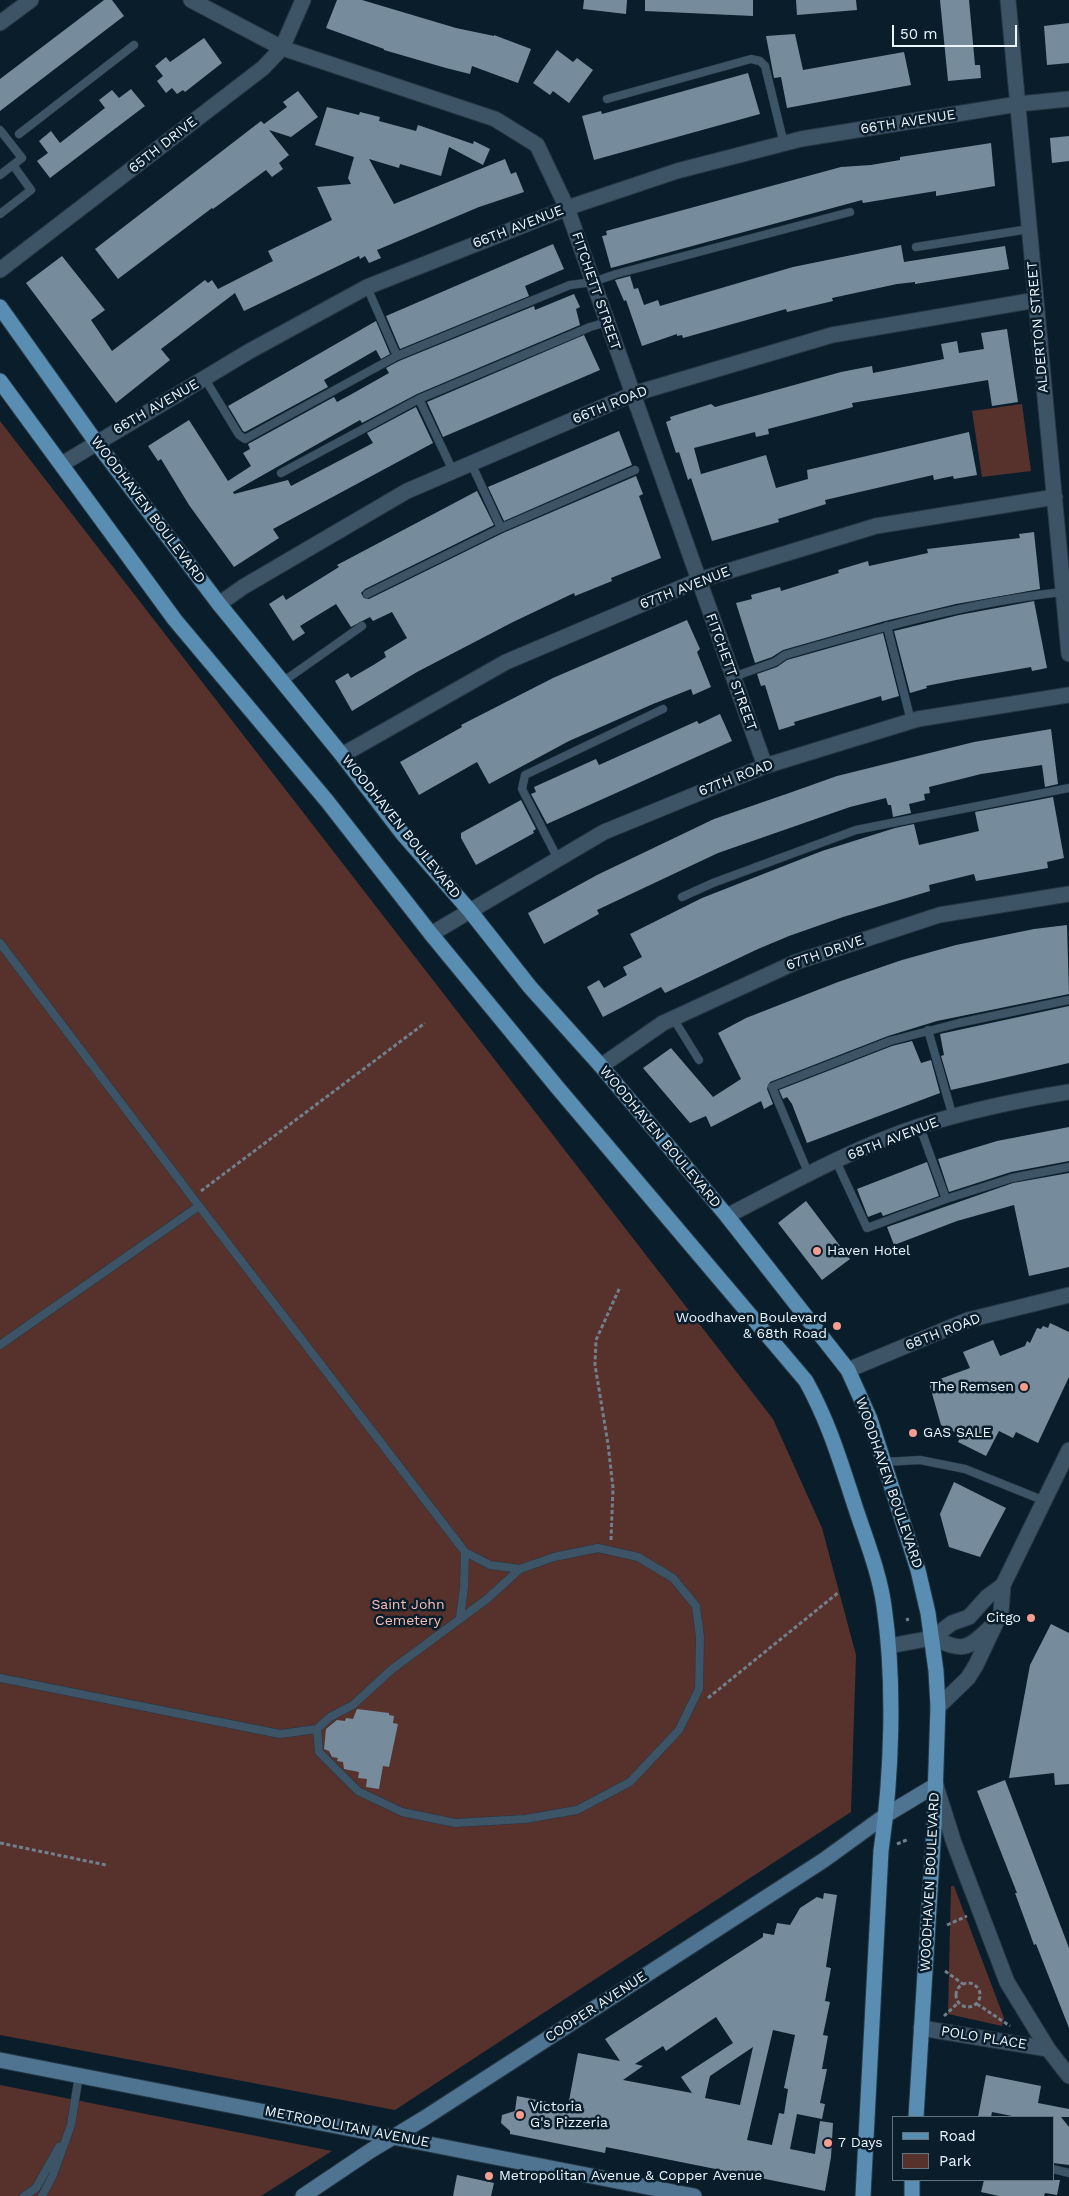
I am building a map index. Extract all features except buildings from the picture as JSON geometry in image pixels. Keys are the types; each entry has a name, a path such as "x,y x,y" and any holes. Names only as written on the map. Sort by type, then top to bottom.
{"main road":[{"name":"WOODHAVEN BOULEVARD","path":"0,307 96,442 281,683 342,755 402,833 470,911 530,987 601,1066 726,1216 848,1370 870,1419 918,1570 932,1638 938,1707 936,1785 916,2116"},
{"path":"0,381 175,620 328,801 431,934 682,1238 806,1381 824,1415 870,1555 884,1605 889,1646 889,1764 886,1814 881,1851 863,2196"},
{"name":"COOPER AVENUE","path":"303,2196 370,2150 396,2136 816,1865 886,1814 936,1785"},
{"name":"METROPOLITAN AVENUE","path":"0,2060 396,2136 672,2194 694,2196"},
{"path":"912,2181 912,2196"}],"street":[{"path":"0,23 31,0"},
{"name":"FITCHETT STREET","path":"191,0 282,48 495,118 537,145 567,208 765,766"},
{"name":"65TH DRIVE","path":"0,270 263,68 282,48 303,0"},
{"name":"ALDERTON STREET","path":"1008,0 1069,654"},
{"name":"66TH AVENUE","path":"62,464 248,352 367,287 567,208 677,171 784,144 1018,104 1069,99"},
{"name":"66TH ROAD","path":"219,604 244,587 407,490 633,394 832,335 1036,300"},
{"name":"67TH AVENUE","path":"342,755 506,662 699,580 876,526 1055,497"},
{"name":"67TH ROAD","path":"431,934 604,832 765,766 911,721 1069,695"},
{"name":"67TH DRIVE","path":"601,1066 674,1018 796,962 939,915 1069,894"},
{"name":"68TH AVENUE","path":"726,1216 836,1161 920,1126 1034,1098 1069,1092"},
{"name":"68TH ROAD","path":"848,1370 968,1320 1069,1295"},
{"path":"938,1707 968,1678 1001,1612 1004,1585 1069,1450"},
{"path":"889,1646 932,1638 952,1623 969,1618 988,1597 1004,1585"},
{"path":"932,1638 956,1648 963,1647 973,1643 996,1622"},
{"path":"936,1785 954,1843 1008,1982 1048,2049 1069,2076"},
{"name":"POLO PLACE","path":"921,2028 1048,2049"}],"lane":[{"path":"19,134 134,45"},
{"path":"607,99 751,58 760,61 765,66 784,144"},
{"path":"0,130 22,158 0,175"},
{"path":"0,214 31,190 13,165"},
{"path":"205,379 239,436 245,439 397,356 570,286 594,282 616,274 850,212"},
{"path":"916,247 1029,229"},
{"path":"367,287 397,356"},
{"path":"281,473 419,400 590,327 607,322"},
{"path":"419,400 453,471"},
{"path":"471,463 501,528"},
{"path":"368,594 501,528 635,470"},
{"path":"733,676 775,662 785,655 887,626 1030,595 1063,592"},
{"path":"281,683 362,626"},
{"path":"887,626 911,721"},
{"path":"558,859 522,789 525,775 663,709"},
{"path":"682,897 714,883 856,830 1069,788"},
{"path":"0,944 192,1198 465,1552 490,1565 520,1569"},
{"path":"809,1175 772,1088 890,1041 928,1030 1069,1000"},
{"path":"674,1018 699,1060"},
{"path":"928,1030 953,1117"},
{"path":"920,1126 946,1199"},
{"path":"836,1161 867,1228 946,1199 1012,1178 1069,1167"},
{"path":"0,1345 199,1206"},
{"path":"884,1462 920,1460 965,1469 1044,1501"},
{"path":"0,1678 280,1734 317,1729 330,1716 352,1706 391,1670 487,1599 520,1569 554,1557 598,1548 638,1557 673,1578 696,1606 700,1637 699,1689 679,1730 630,1782 577,1810 525,1819 455,1822 402,1812 358,1791 320,1752 317,1729"},
{"path":"460,1618 464,1588 465,1552"},
{"path":"42,2196 53,2175 71,2125 79,2075"},
{"path":"24,2196 36,2188 71,2125"},
{"path":"1055,2169 1069,2172"},
{"path":"1055,2169 1069,2178"}],"path":[{"path":"192,1198 425,1023"},
{"path":"611,1551 613,1488 595,1365 596,1340 620,1287"},
{"path":"686,1716 839,1592"},
{"path":"896,1844 909,1839"},
{"path":"0,1843 106,1865"},
{"path":"947,1925 968,1916"},
{"path":"945,1972 963,1984 970,1983 978,1987 981,1995 977,2004 967,2008 958,2003 956,1995 963,1984"},
{"path":"943,2016 958,2003"},
{"path":"977,2004 1017,2031"}],"green space":[{"path":"1022,404 1031,471 982,477 972,411"},
{"name":"Saint John Cemetery","path":"0,421 773,1419 822,1528 856,1655 851,1812 395,2110 0,2035"},
{"path":"951,1886 954,1886 1004,2018 1002,2026 948,2014"},
{"path":"0,2085 332,2151 261,2196 0,2196"}],"place":[{"name":"Haven Hotel","path":"817,1251"},
{"name":"Woodhaven Boulevard & 68th Road","path":"837,1326"},
{"name":"The Remsen","path":"1024,1387"},
{"name":"GAS SALE","path":"913,1433"},
{"name":"Citgo","path":"1031,1618"},
{"name":"Victoria G's Pizzeria","path":"520,2115"},
{"name":"7 Days","path":"828,2143"},
{"name":"Metropolitan Avenue & Copper Avenue","path":"489,2176"}]}
